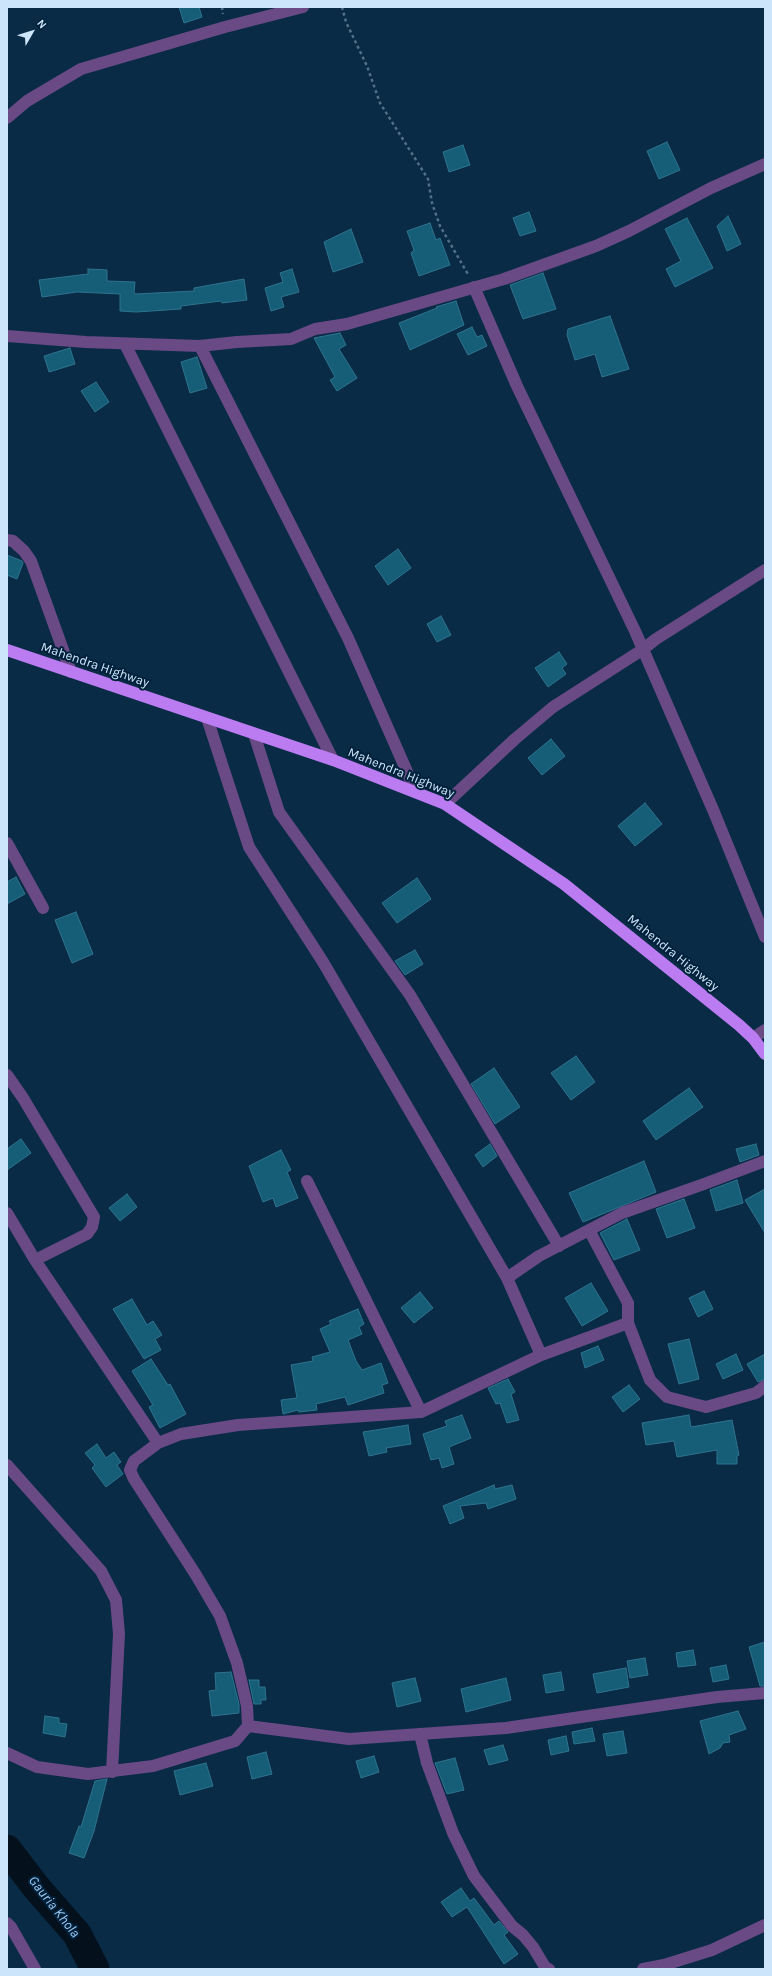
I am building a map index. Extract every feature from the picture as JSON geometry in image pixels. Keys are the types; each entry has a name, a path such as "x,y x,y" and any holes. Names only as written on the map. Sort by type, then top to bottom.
{"highway":[{"name":"Mahendra Highway","path":"7,650 333,760 445,804 564,884 739,1025 753,1038 765,1054"}],"street":[{"path":"7,118 27,101 81,69 225,27 303,7"},
{"path":"7,336 125,344 200,346 291,339 315,329 347,324 504,279 596,246 629,231 711,188 765,164"},
{"path":"474,288 517,386 607,571 714,812 765,937"},
{"path":"125,344 333,760"},
{"path":"200,346 348,638 416,792"},
{"path":"7,540 13,541 31,561 71,672"},
{"path":"445,804 515,739 553,707 642,650 656,638 765,570"},
{"path":"207,718 249,847 323,962 507,1278 541,1355"},
{"path":"254,734 279,812 410,995 559,1246"},
{"path":"7,843 43,908"},
{"path":"753,1038 765,1030"},
{"path":"7,1075 23,1098 94,1217 92,1227 87,1234 35,1260"},
{"path":"507,1278 539,1256 622,1213 765,1161"},
{"path":"307,1181 420,1412"},
{"path":"7,1213 35,1260 158,1443"},
{"path":"590,1230 628,1303 628,1323 650,1380 667,1397 706,1407 756,1393 765,1386"},
{"path":"7,1753 37,1767 88,1774 112,1772 153,1766 235,1741 248,1726 247,1706 237,1662 220,1616 130,1470 134,1461 158,1443 181,1434 238,1426 420,1412 541,1355 628,1323"},
{"path":"7,1465 100,1571 116,1600 119,1634 112,1772"},
{"path":"248,1726 349,1739 506,1728 717,1697 765,1692"},
{"path":"420,1734 428,1764 453,1834 474,1876 512,1926 523,1935 533,1947 545,1968"},
{"path":"7,1923 11,1927 35,1969"},
{"path":"643,1969 664,1965 712,1950 765,1925"}],"path":[{"path":"342,7 346,22 367,66 380,103 428,179 432,203 440,226 460,257 474,288"}],"building":[{"path":"179,7 199,7 202,17 184,23"},
{"path":"667,142 680,170 659,179 647,151"},
{"path":"463,145 470,165 449,172 443,152"},
{"path":"529,212 536,231 520,236 513,218"},
{"path":"728,216 741,244 727,251 717,226"},
{"path":"687,218 713,268 675,287 666,269 681,261 665,229"},
{"path":"430,223 436,240 440,238 450,265 419,276 411,253 414,250 407,231"},
{"path":"351,229 363,262 333,272 324,242"},
{"path":"88,269 107,270 107,281 135,282 134,293 136,294 194,291 194,288 244,279 247,300 222,303 221,301 181,306 181,309 136,312 120,311 120,294 77,292 42,297 39,280 88,274"},
{"path":"292,269 299,292 281,297 284,307 271,311 265,288 283,282 280,273"},
{"path":"543,273 556,309 523,319 510,285"},
{"path":"456,301 464,325 410,350 399,323 437,308 436,307"},
{"path":"610,316 629,369 602,377 595,354 575,360 567,335 568,329"},
{"path":"472,327 477,337 482,335 487,346 468,355 457,334"},
{"path":"340,333 346,345 339,349 357,378 337,391 330,380 335,377 314,338"},
{"path":"70,348 75,364 49,372 44,356"},
{"path":"197,357 207,388 190,393 181,362"},
{"path":"96,382 109,402 95,412 81,391"},
{"path":"398,549 411,568 388,585 375,566"},
{"path":"7,555 22,561 23,563 17,579 7,575"},
{"path":"441,616 451,635 437,642 427,624"},
{"path":"559,652 567,664 562,668 566,674 548,687 535,668"},
{"path":"551,739 565,756 542,775 528,758"},
{"path":"645,803 662,824 635,846 618,826"},
{"path":"16,877 25,894 7,904 7,882"},
{"path":"417,878 431,899 397,923 382,903"},
{"path":"76,912 93,954 72,963 55,920"},
{"path":"415,950 423,964 405,975 395,961"},
{"path":"576,1056 595,1082 571,1100 551,1073"},
{"path":"494,1068 520,1107 495,1124 471,1084"},
{"path":"689,1088 703,1107 656,1140 643,1121"},
{"path":"21,1139 31,1153 7,1170 7,1149"},
{"path":"490,1144 497,1156 483,1167 475,1155"},
{"path":"756,1144 759,1155 740,1162 736,1149"},
{"path":"281,1150 291,1170 287,1172 298,1198 276,1207 273,1198 263,1202 249,1166"},
{"path":"644,1161 656,1192 583,1222 569,1193"},
{"path":"737,1180 743,1203 716,1211 710,1190"},
{"path":"765,1189 765,1233 745,1200"},
{"path":"127,1194 137,1207 120,1221 109,1208"},
{"path":"684,1199 695,1228 667,1238 656,1209"},
{"path":"627,1219 640,1250 614,1260 600,1233"},
{"path":"591,1283 608,1311 582,1326 565,1298"},
{"path":"704,1291 713,1309 698,1317 689,1298"},
{"path":"420,1292 433,1308 414,1323 401,1308"},
{"path":"132,1299 147,1325 153,1321 162,1335 155,1339 161,1350 144,1359 113,1309"},
{"path":"358,1309 364,1324 359,1327 362,1334 348,1340 356,1361 362,1370 381,1363 388,1383 382,1385 384,1393 348,1405 345,1397 316,1404 317,1410 299,1412 298,1410 283,1414 281,1400 297,1398 291,1365 313,1361 312,1357 330,1352 320,1329 331,1324 329,1321"},
{"path":"689,1339 699,1379 679,1384 668,1344"},
{"path":"598,1346 604,1360 585,1368 581,1353"},
{"path":"736,1354 743,1370 723,1379 716,1364"},
{"path":"765,1354 765,1379 758,1382 747,1364"},
{"path":"151,1359 168,1385 170,1384 186,1414 160,1428 149,1407 153,1405 132,1371"},
{"path":"508,1379 515,1392 511,1394 519,1420 507,1423 500,1403 496,1404 488,1388"},
{"path":"629,1385 640,1399 623,1412 612,1397"},
{"path":"462,1415 471,1438 449,1447 454,1464 442,1468 439,1458 431,1460 423,1434 447,1426 445,1421"},
{"path":"689,1415 691,1427 732,1420 739,1455 737,1456 737,1464 717,1464 717,1450 677,1457 674,1441 646,1445 642,1423"},
{"path":"408,1425 411,1444 386,1448 387,1452 369,1456 363,1432"},
{"path":"97,1444 106,1458 114,1452 121,1462 117,1465 123,1474 106,1487 92,1468 95,1465 85,1453"},
{"path":"494,1485 495,1489 512,1485 516,1499 488,1509 486,1503 460,1506 464,1518 450,1524 443,1506"},
{"path":"765,1642 765,1686 760,1686 749,1647"},
{"path":"693,1650 696,1665 678,1667 676,1653"},
{"path":"645,1658 648,1675 630,1678 627,1661"},
{"path":"726,1665 729,1679 713,1682 710,1668"},
{"path":"626,1668 629,1687 597,1693 593,1674"},
{"path":"231,1672 239,1704 239,1713 212,1716 209,1691 216,1690 215,1673"},
{"path":"561,1672 564,1690 546,1693 543,1675"},
{"path":"415,1678 421,1701 397,1707 392,1683"},
{"path":"506,1678 511,1700 466,1712 461,1689"},
{"path":"249,1680 259,1680 259,1687 265,1687 266,1700 261,1700 261,1704 254,1704"},
{"path":"738,1711 746,1729 729,1735 730,1742 723,1743 720,1748 709,1754 700,1721"},
{"path":"45,1716 59,1718 59,1723 67,1724 65,1737 43,1733"},
{"path":"592,1728 595,1741 574,1744 572,1732"},
{"path":"623,1731 627,1753 607,1756 603,1734"},
{"path":"566,1736 569,1751 551,1755 548,1740"},
{"path":"503,1745 508,1760 489,1765 484,1750"},
{"path":"266,1752 272,1774 252,1779 247,1757"},
{"path":"374,1756 379,1772 361,1778 356,1761"},
{"path":"455,1758 464,1790 447,1794 435,1763"},
{"path":"206,1763 213,1786 180,1795 174,1771"},
{"path":"107,1779 94,1831 84,1858 69,1853 79,1826 81,1827 95,1781"},
{"path":"461,1888 470,1901 474,1898 494,1925 499,1921 508,1932 504,1935 518,1954 504,1964 467,1907 452,1917 441,1902"}],"waterway":[{"name":"Gauria Khola","path":"7,1849 36,1887 77,1934 95,1969"}]}
